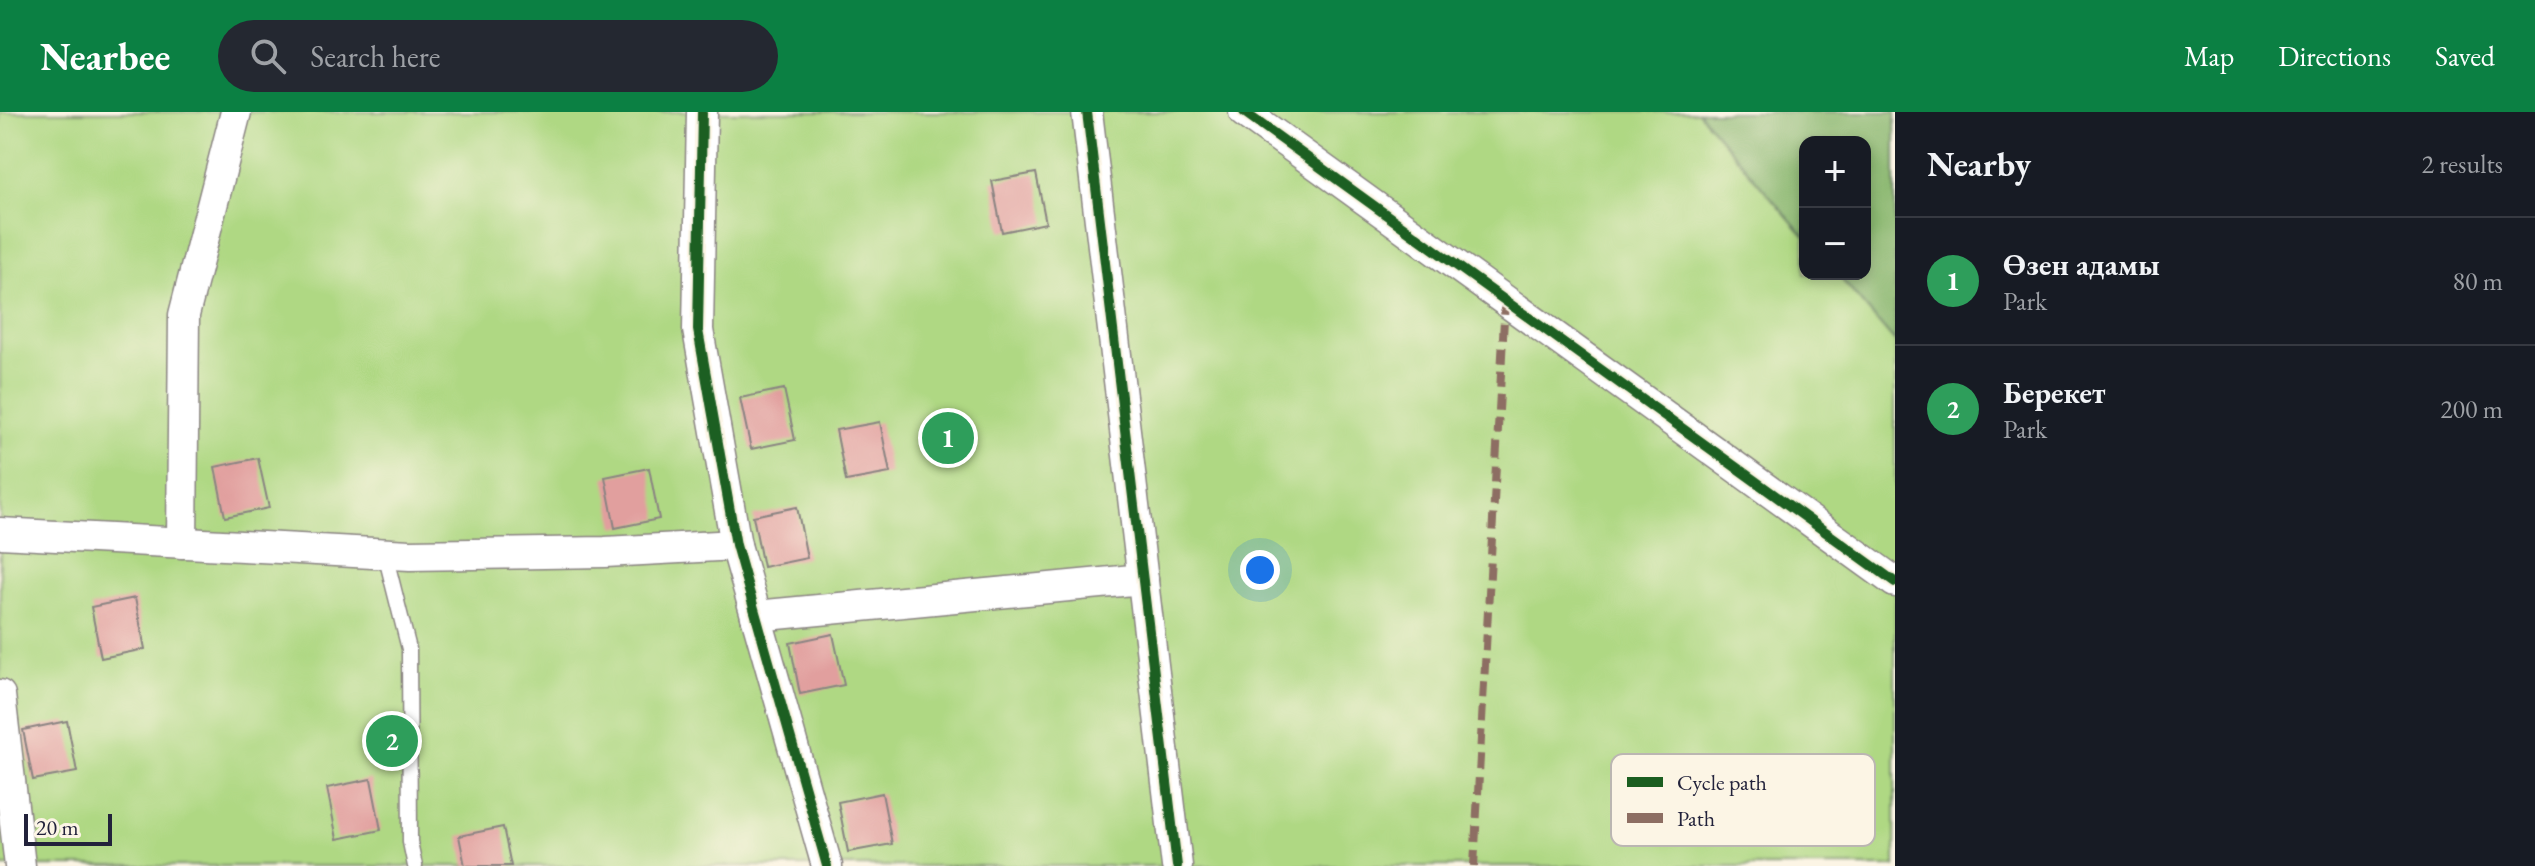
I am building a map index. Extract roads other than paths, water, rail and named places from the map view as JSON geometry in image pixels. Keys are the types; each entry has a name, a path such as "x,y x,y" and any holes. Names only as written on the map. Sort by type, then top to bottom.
{"street":[{"path":"182,543 184,315 236,112"},
{"path":"702,112 698,330 736,545 827,866"},
{"path":"1087,112 1177,866"},
{"path":"1244,112 1895,582"},
{"path":"0,533 385,554 605,552 736,545"},
{"path":"756,616 1143,579"},
{"path":"0,695 20,866"}],"lane":[{"path":"385,554 409,649 410,842 415,866"}],"place":[{"name":"Өзен адамы","path":"948,438"},
{"name":"Берекет","path":"392,741"}]}
